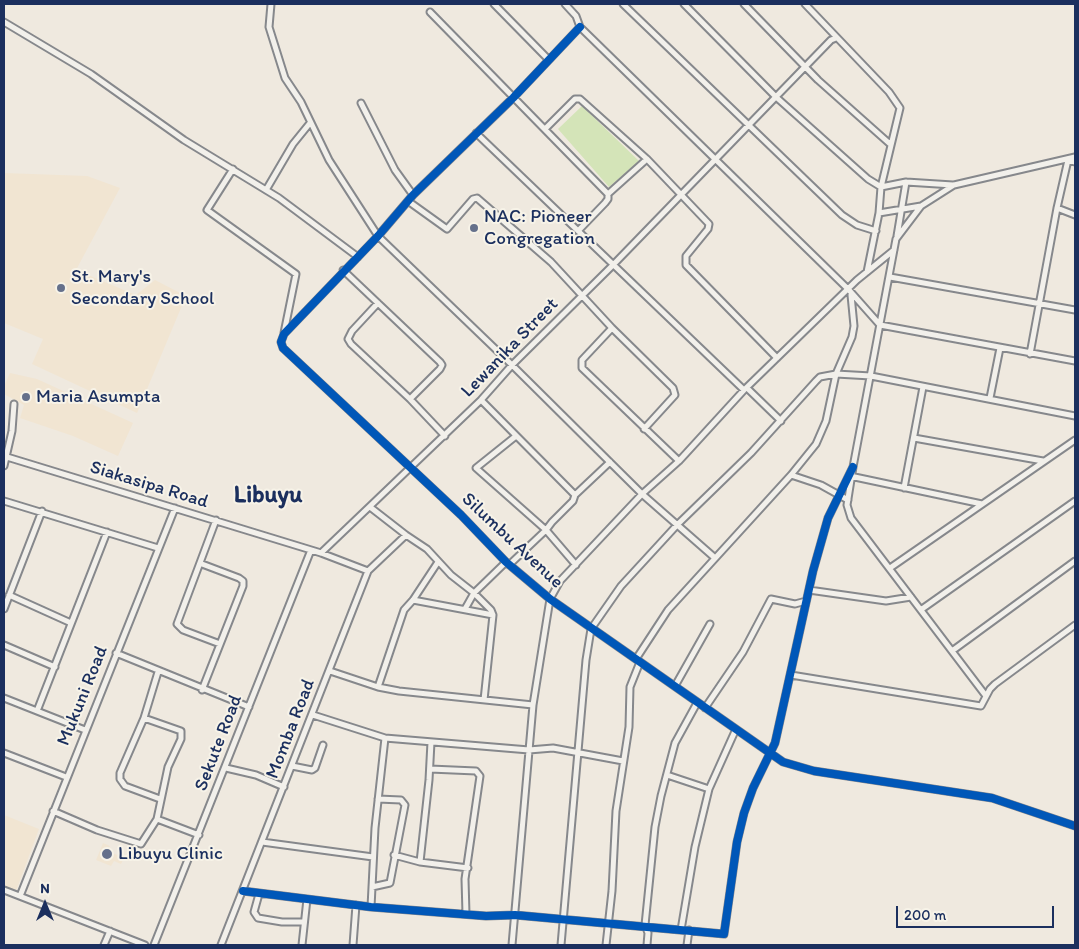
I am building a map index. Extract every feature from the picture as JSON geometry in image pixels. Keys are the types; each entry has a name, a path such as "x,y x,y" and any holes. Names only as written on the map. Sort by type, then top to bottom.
{"street":[{"path":"271,4 269,27 278,62 329,160 378,236 642,494 715,558"},
{"path":"494,4 548,59"},
{"path":"565,4 571,9 580,27 716,159 850,293 880,326 1075,361"},
{"path":"571,9 575,4"},
{"path":"622,4 850,221 876,231"},
{"path":"684,4 776,97 862,175 881,186 906,182 954,185 1075,157"},
{"path":"744,4 806,68 890,144"},
{"path":"804,4 889,92 900,108 881,186 879,214 867,272"},
{"path":"430,12 513,98 546,128 608,194"},
{"path":"4,22 91,74 184,140 266,190 358,257"},
{"path":"284,334 343,270 378,236 413,195 513,98 580,27"},
{"name":"Lewanika Street","path":"322,553 481,400 512,365 613,265 748,125 806,68 831,40 836,38"},
{"path":"546,128 575,99 580,99 647,160 710,226 686,256 686,265 777,358"},
{"path":"361,103 395,170 413,195"},
{"path":"266,190 293,144 310,122"},
{"path":"476,133 613,265 781,421"},
{"path":"578,231 605,203 608,194 647,160"},
{"path":"1068,160 1075,162"},
{"path":"1030,354 1038,304 1068,160"},
{"path":"233,169 207,210 296,274 284,334"},
{"path":"906,182 903,209 850,476 848,512 986,696"},
{"path":"896,239 921,206 954,185"},
{"path":"408,201 447,229 473,199 477,198 551,262 612,328 675,391 672,398 644,429"},
{"path":"879,214 921,206"},
{"path":"1057,208 1075,215"},
{"path":"512,945 533,705 550,599 560,581 642,494 679,461 777,358 850,293 867,272 894,250"},
{"path":"343,270 442,365 410,399"},
{"path":"890,277 1075,310"},
{"path":"606,945 616,811 628,727 630,687 638,660 668,610 791,475 816,444 822,432 836,374 852,337 854,326 850,293"},
{"path":"378,303 352,331 348,339 445,436"},
{"path":"612,328 581,364 644,429 679,461"},
{"name":"Silumbu Avenue","path":"284,334 281,342 283,348 411,468 508,564 550,599 591,629 770,754 783,762 814,771 992,798 1075,826"},
{"path":"990,398 1000,348"},
{"path":"561,945 591,629 621,586 677,526 730,475 781,421 816,380 820,377 836,374 870,376 1075,416"},
{"path":"904,488 923,387"},
{"path":"481,400 575,495"},
{"path":"4,466 7,457 14,404"},
{"path":"516,436 476,468 546,530 576,564"},
{"path":"914,438 1043,461"},
{"path":"890,568 1075,440"},
{"name":"Siakasipa Road","path":"7,457 322,553 368,571"},
{"path":"465,610 474,593 546,530 573,501 575,495 610,462"},
{"path":"791,475 815,482 848,500"},
{"path":"850,476 982,504"},
{"path":"243,892 371,907 466,914 515,915 609,924 645,925 724,934 737,842 744,813 753,788 775,743 806,601 828,518 838,494 850,476"},
{"path":"4,501 42,511 158,548"},
{"path":"922,609 1075,501"},
{"path":"370,506 427,549 438,562 488,606 493,615 484,700"},
{"name":"Mukuni Road","path":"20,896 175,508"},
{"path":"4,609 42,511"},
{"path":"216,520 202,564 177,624 183,630 220,644"},
{"path":"37,711 107,532"},
{"name":"Momba Road","path":"221,945 368,571 406,535"},
{"name":"Sekute Road","path":"154,945 226,768 311,550"},
{"path":"378,687 404,610 413,600 438,562"},
{"path":"952,651 1075,562"},
{"path":"202,564 242,581 202,690"},
{"path":"809,590 886,601 911,598"},
{"path":"9,595 71,622"},
{"path":"705,708 743,652 771,599 795,604 806,601"},
{"path":"413,600 493,615"},
{"path":"675,686 710,624"},
{"path":"790,675 981,706 995,684 1075,625"},
{"path":"4,645 55,667"},
{"path":"116,653 202,690 250,707"},
{"path":"330,671 378,687 533,705"},
{"path":"158,672 144,718 120,773 120,782 125,786 160,799"},
{"path":"4,698 85,730"},
{"path":"647,945 648,934 645,925 655,827 675,743 697,703"},
{"path":"313,715 385,738 529,750 553,748 623,761"},
{"path":"53,811 97,830 141,844 157,819 168,767 181,739 181,731 144,718"},
{"path":"681,930 695,847 709,788 736,730"},
{"path":"371,907 373,857 385,738"},
{"path":"420,862 431,742"},
{"path":"292,766 312,770 315,768 324,745"},
{"path":"4,753 66,777"},
{"path":"226,768 256,775 284,787"},
{"path":"430,769 479,773 464,890 466,914"},
{"path":"667,775 709,788"},
{"path":"372,887 390,884 394,856 404,817 404,801 378,799"},
{"path":"157,819 199,835"},
{"path":"262,842 373,857"},
{"path":"394,856 420,862 468,868"},
{"path":"4,890 144,945"},
{"path":"259,894 254,912 258,918 282,922 304,922"},
{"path":"302,945 307,899"},
{"path":"353,945 356,905"},
{"path":"687,945 690,930"},
{"path":"104,945 110,931"}],"shaded area":[{"name":"St. Mary's Secondary School","path":"4,173 87,176 120,188 76,270 136,295 155,280 186,296 137,413 32,364 43,339 4,323"},
{"path":"10,373 37,379 133,423 118,456 73,436 20,418 24,405 4,394 4,386"},
{"path":"4,815 39,829 16,891 4,886"},
{"name":"Libuyu Clinic","path":"103,843 110,846 108,851 124,858 121,864 114,861 111,866 96,860"}],"green space":[{"path":"582,106 639,161 609,187 558,129"}],"cycle path":[{"path":"580,27 513,98 413,195 378,236 284,334 281,342 283,348 461,515 506,562 550,599 783,762 814,771 992,798 1075,826"},
{"path":"243,891 371,907 486,916 515,915 724,934 737,842 744,813 753,788 775,743 813,571 828,518 853,467"}],"place":[{"name":"NAC: Pioneer Congregation","path":"474,228"},
{"name":"St. Mary's Secondary School","path":"61,288"},
{"name":"Maria Asumpta","path":"26,397"},
{"name":"Libuyu Clinic","path":"107,854"}],"district":[{"name":"Libuyu","path":"268,496"}]}
